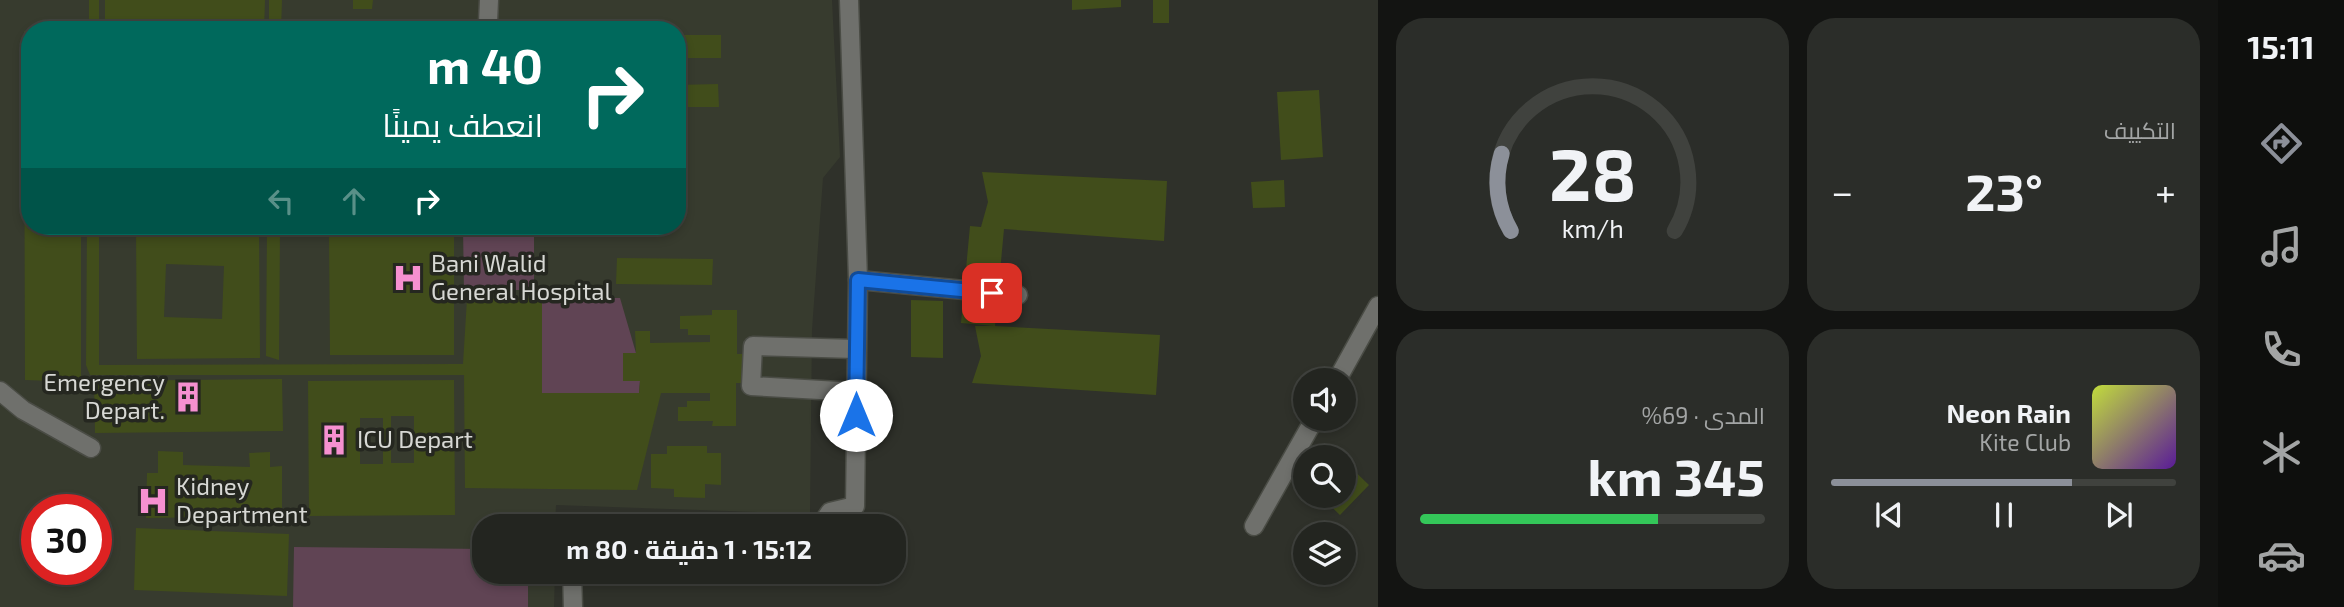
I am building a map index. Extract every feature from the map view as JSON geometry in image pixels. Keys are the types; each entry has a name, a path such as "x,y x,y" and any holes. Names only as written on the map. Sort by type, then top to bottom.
{"street":[{"path":"488,21 489,0"},
{"path":"829,514 855,506 858,280 849,0"},
{"path":"858,280 1018,295"},
{"path":"1344,368 1378,306"},
{"path":"855,349 753,346 751,386 856,392"},
{"path":"0,391 23,411 91,448"},
{"path":"1254,526 1308,431"},
{"path":"572,584 573,607"}],"shaded area":[{"name":"Bani Walid General Hospital","path":"0,0 832,0 840,157 823,178 812,330 810,514 556,505 556,514 472,514 472,584 555,584 554,607 0,607"},
{"path":"463,235 534,235 534,290 464,290"},
{"path":"542,298 620,298 636,353 623,353 623,381 640,381 639,393 542,393"},
{"path":"294,547 472,549 472,584 528,584 528,607 293,607"}],"building":[{"path":"89,0 99,0 99,21 89,21"},
{"path":"105,0 265,0 264,21 105,21"},
{"path":"269,0 282,0 281,21 269,21"},
{"path":"353,0 373,0 372,9 353,9"},
{"path":"1072,0 1121,0 1121,7 1072,10"},
{"path":"1153,0 1169,0 1169,23 1153,23"},
{"path":"686,35 721,35 721,58 686,58"},
{"path":"718,84 719,107 686,107 686,85"},
{"path":"1319,90 1323,157 1281,160 1277,92"},
{"path":"982,172 1167,181 1164,241 1004,229 995,326 961,323 970,226 981,227 988,202"},
{"path":"1284,180 1285,207 1253,208 1251,182"},
{"path":"25,235 81,235 81,382 25,380"},
{"path":"87,235 99,235 99,365 463,364 467,299 542,298 542,393 639,393 640,381 623,381 623,353 636,353 635,331 650,331 650,343 710,342 710,335 688,335 688,329 680,329 680,316 712,315 712,310 737,310 737,354 750,354 750,383 736,383 736,426 712,426 713,421 678,421 678,407 687,407 687,401 710,401 710,393 661,393 637,490 465,488 464,375 90,375 86,365"},
{"path":"136,235 259,235 260,358 137,359","holes":["166,264 224,266 222,319 164,317"]},
{"path":"267,235 280,235 279,360 266,356"},
{"path":"329,235 454,235 454,355 330,355"},
{"path":"617,258 713,259 712,285 616,284"},
{"path":"911,300 943,301 943,358 911,357"},
{"path":"975,326 1160,335 1156,395 972,383 981,356"},
{"name":"Emergency Depart.","path":"282,379 283,431 95,433 94,381"},
{"name":"ICU Depart","path":"454,380 455,515 309,516 308,381","holes":["391,416 414,416 414,463 391,463","360,418 383,418 383,464 360,464"]},
{"path":"667,446 707,446 707,453 721,453 721,485 705,484 705,498 674,497 674,489 651,488 651,454 667,454"},
{"path":"158,451 183,452 183,465 250,467 249,453 270,452 270,467 282,466 282,516 146,518 147,473 158,473"},
{"path":"1356,473 1369,485 1356,498"},
{"path":"1333,508 1347,508 1340,515"},
{"path":"136,528 289,534 287,596 134,590"}],"place":[{"name":"Bani Walid General Hospital","path":"408,278"},
{"name":"Emergency Depart.","path":"188,397"},
{"name":"ICU Depart","path":"334,440"},
{"name":"Kidney Department","path":"153,501"}],"route":[{"path":"856,415 858,280 992,293"}]}
